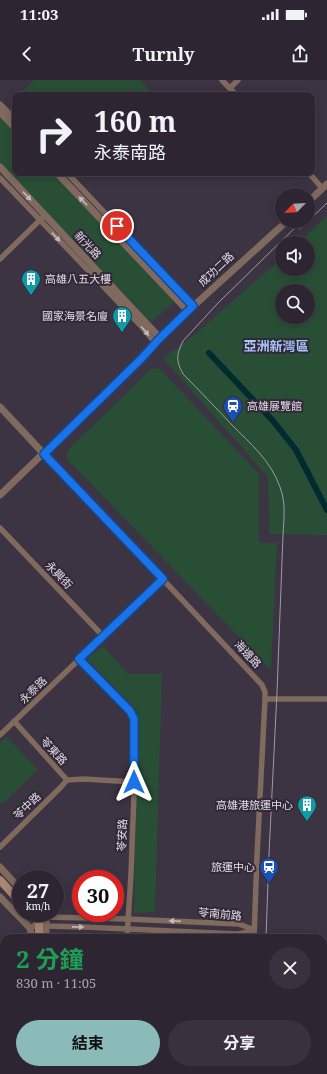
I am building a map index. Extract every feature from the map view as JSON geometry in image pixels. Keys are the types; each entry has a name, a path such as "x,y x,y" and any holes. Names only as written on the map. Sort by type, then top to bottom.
{"main road":[{"path":"0,880 12,893"},
{"path":"40,922 43,925 40,934"}],"street":[{"path":"222,80 233,92"},
{"path":"230,88 238,80"},
{"path":"0,104 12,116"},
{"path":"0,112 12,125"},
{"name":"新光路","path":"0,167 42,217 157,341"},
{"path":"60,176 190,308"},
{"path":"70,176 190,308"},
{"path":"313,176 325,186 315,195"},
{"name":"新光路","path":"0,178 42,217"},
{"path":"0,259 42,217"},
{"name":"成功二路","path":"0,496 141,359 190,308 278,228"},
{"path":"0,407 44,454"},
{"name":"海邊路","path":"44,454 262,685 265,699 254,934"},
{"name":"永興街","path":"0,528 103,636"},
{"name":"永泰路","path":"0,735 163,579"},
{"name":"苓安路","path":"79,659 130,711 134,719 134,782 131,874 127,934"},
{"path":"265,699 327,699"},
{"name":"苓東路","path":"14,722 67,780 84,779 134,782"},
{"name":"苓中路","path":"0,847 67,780"},
{"path":"0,867 12,880"},
{"path":"0,898 30,928 31,934"},
{"name":"苓南前路","path":"64,916 240,924 254,930"},
{"path":"43,922 45,934"},
{"path":"30,928 43,925"},
{"name":"苓南前路","path":"43,925 238,934 254,930"}],"green space":[{"path":"34,80 140,80 151,92 21,92"},
{"path":"0,116 12,129 12,176 0,163"},
{"path":"12,176 56,176 174,302 151,322"},
{"path":"327,216 327,535 269,534 268,477 163,358 194,335 275,264 275,276 315,276 315,236 306,236"},
{"path":"159,368 259,474 259,543 277,543 271,670 67,459 67,451 151,369"},
{"path":"103,646 128,674 162,674 155,912 134,913 137,710 87,659"},
{"path":"6,736 38,770 2,804 0,802 0,743"}],"waterway":[{"path":"209,353 274,422 296,450 327,510"}],"tram line":[{"path":"300,229 327,203"},
{"path":"266,934 284,505 280,487 266,461 183,374 178,362 178,354 183,341 218,303 295,228"}],"place":[{"name":"高雄八五大樓","path":"31,296"},
{"name":"國家海景名廈","path":"122,333"},
{"name":"高雄展覽館","path":"233,423"},
{"name":"高雄港旅運中心","path":"307,822"},
{"name":"旅運中心","path":"269,884"}],"district":[{"name":"亞洲新灣區","path":"276,346"}],"route":[{"path":"117,226 193,306 44,454 163,579 79,659 130,711 134,719 134,782"}]}
